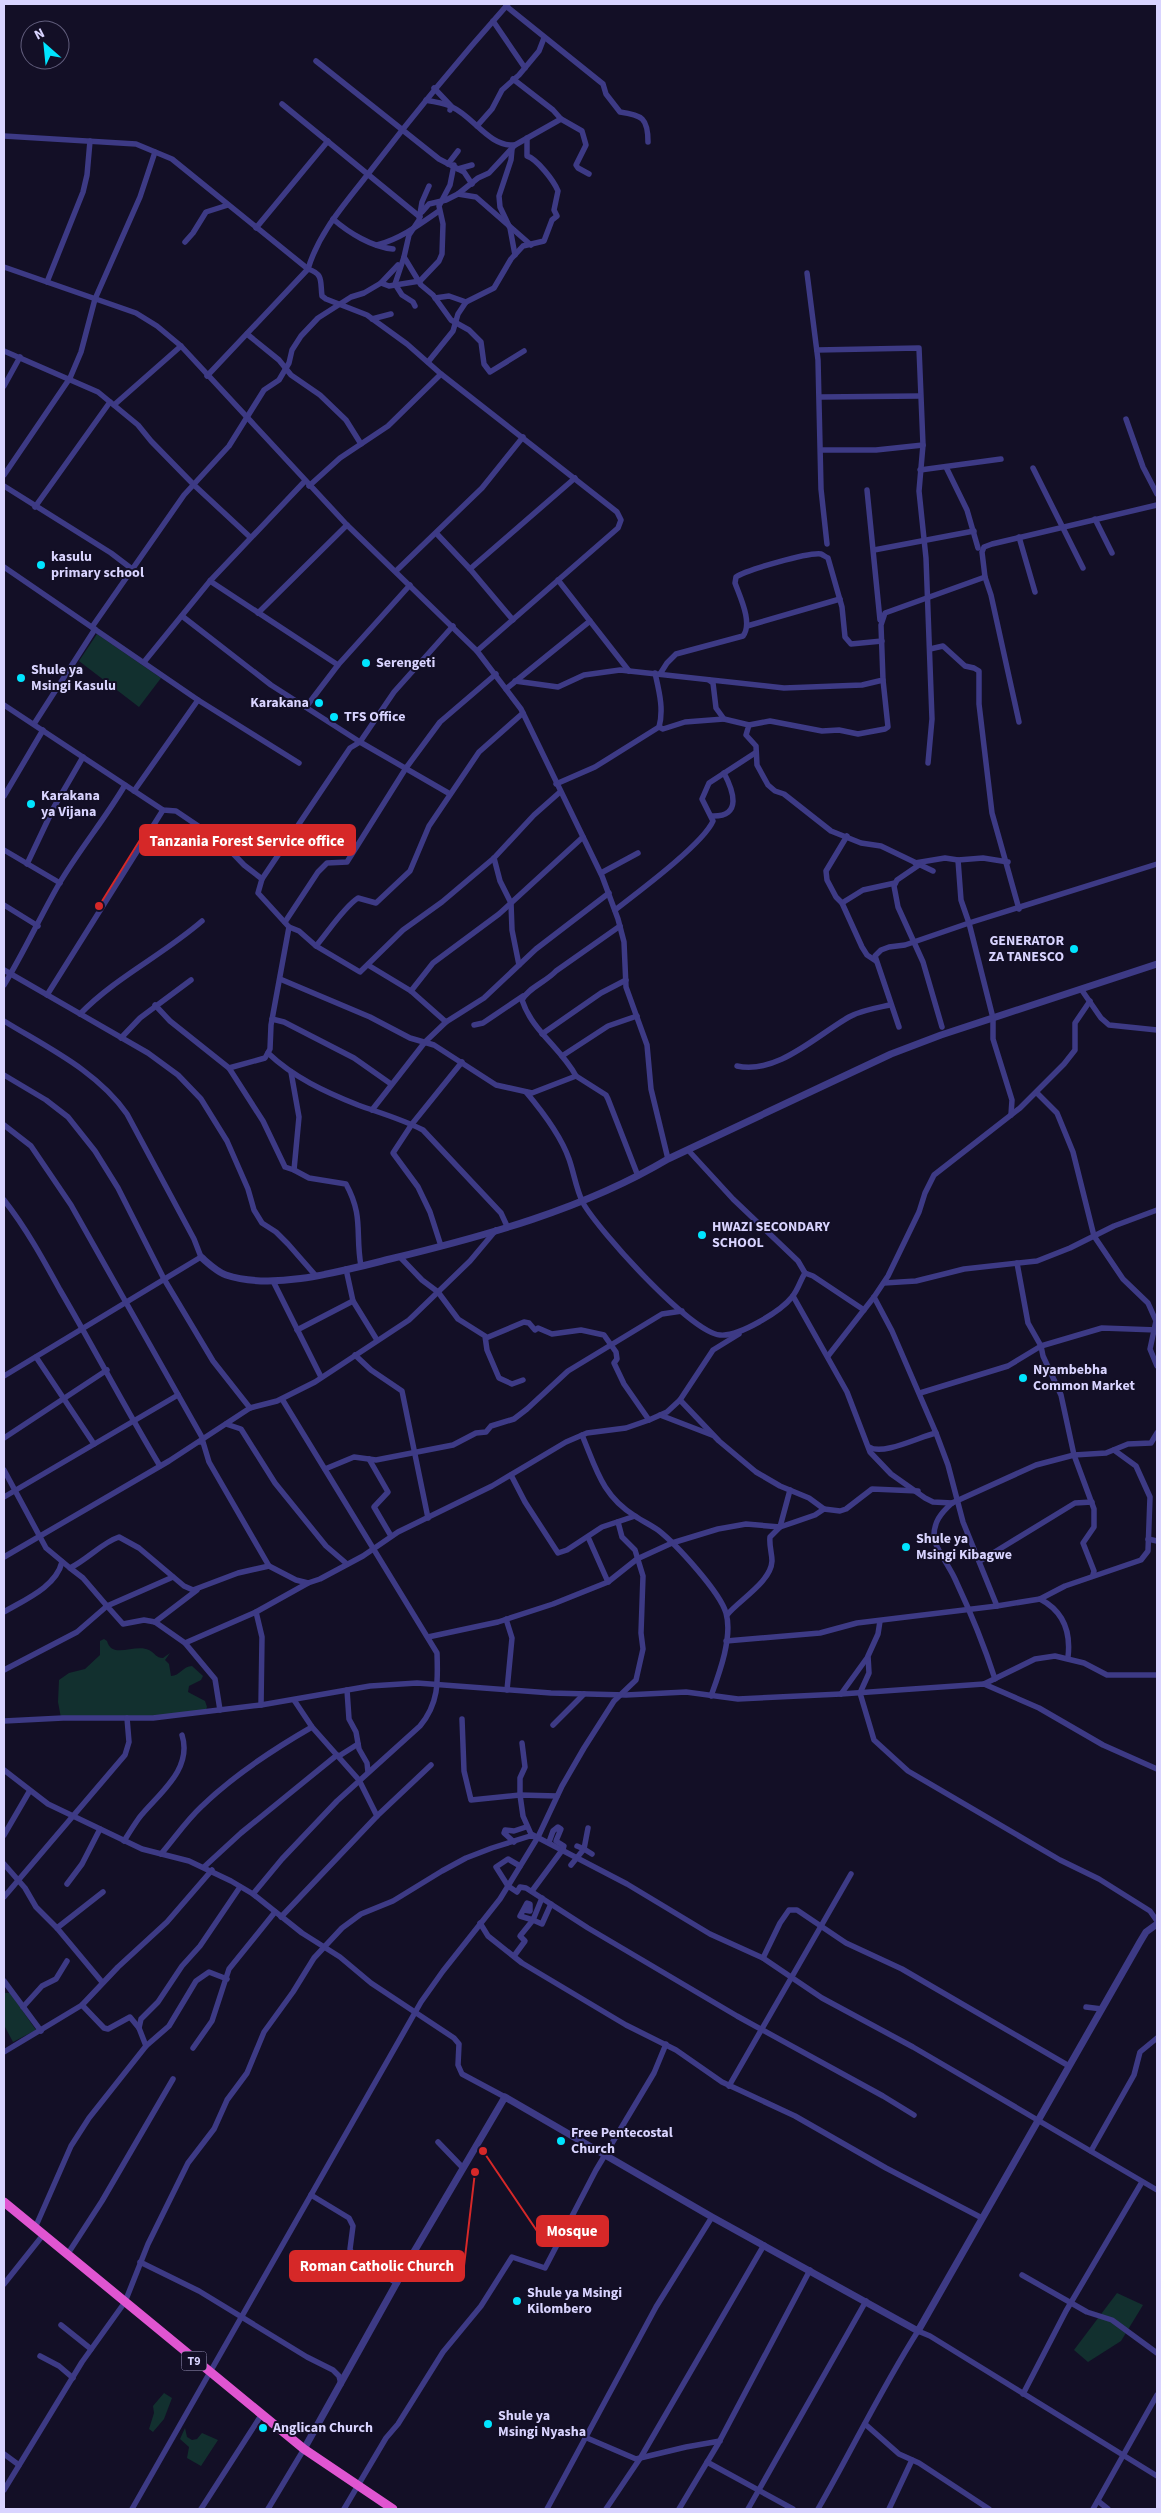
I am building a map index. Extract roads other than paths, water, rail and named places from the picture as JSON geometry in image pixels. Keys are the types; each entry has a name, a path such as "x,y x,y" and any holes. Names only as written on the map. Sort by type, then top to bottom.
{"highway":[{"name":"T9","path":"4,2202 304,2449 393,2509"}],"street":[{"path":"207,376 308,269 313,252 333,219 434,88 507,5 544,38 603,84 606,94 620,112 634,112 644,120 648,127 648,142"},
{"path":"493,21 525,68"},
{"path":"477,126 492,109 502,90 525,68 539,51 544,38"},
{"path":"316,61 402,129 453,166 472,184"},
{"path":"513,79 553,110 560,119 582,131 586,145 576,165 589,174"},
{"path":"434,88 450,108"},
{"path":"426,100 450,108 499,143 514,147"},
{"path":"282,104 421,214"},
{"path":"426,202 442,202 457,194 478,178 489,173 514,147 560,119"},
{"path":"4,136 136,144 172,159 308,269 316,272 320,276 322,296 372,319 617,512 621,520 618,528 477,652"},
{"path":"428,362 448,338 458,314 466,302 494,288 523,246 544,241 552,220 557,216 554,210 558,191 549,176 532,158 527,156 527,138"},
{"path":"47,282 83,192 87,175 90,141"},
{"path":"256,228 328,142"},
{"path":"514,147 512,160 499,196 500,207 510,228 516,255"},
{"path":"4,476 70,378 81,352 95,298 140,197 155,152"},
{"path":"376,245 391,241 399,235 412,231 439,210 458,152"},
{"path":"453,166 472,165"},
{"path":"395,284 412,231 426,202 429,186"},
{"path":"440,188 457,194 476,196 530,245"},
{"path":"185,242 206,212 228,205"},
{"path":"381,283 390,286 420,281 439,260 442,254 443,224 439,210"},
{"path":"333,219 345,230 376,245 394,249"},
{"path":"404,257 421,285 434,298 448,317 469,330 481,342 484,364 490,372 524,352"},
{"path":"34,724 94,628 184,495 230,446 264,390 279,380 286,368 292,350 301,336 318,318 381,283 404,257"},
{"path":"4,267 136,313 157,326 181,346 307,484 347,525 453,626 496,674 523,713 609,893 624,942 626,980 647,1045 651,1089 668,1159"},
{"path":"807,273 817,350 820,397 822,510 826,544"},
{"path":"395,284 402,295 413,302 415,306"},
{"path":"434,298 449,296 466,302"},
{"path":"372,319 391,314"},
{"path":"247,334 279,360 291,375 320,395 346,420 361,444"},
{"path":"35,507 112,404 181,346"},
{"path":"817,350 919,348 923,445 919,491 925,540 932,734 928,763"},
{"path":"4,351 70,378 98,392 138,425 150,441 250,537"},
{"path":"4,386 20,358"},
{"path":"144,662 210,581 250,537 307,484 340,458 388,426 441,374"},
{"path":"820,397 920,396"},
{"path":"1126,419 1143,467 1157,494"},
{"path":"396,571 482,488 523,437"},
{"path":"821,450 876,450 923,445"},
{"path":"920,470 1001,459"},
{"path":"946,467 967,510 978,548"},
{"path":"1032,468 1083,568"},
{"path":"470,569 575,478"},
{"path":"4,486 110,553 132,570"},
{"path":"556,784 595,767 659,727 663,728 685,722 724,719 749,725 770,721 822,731 839,730 858,734 888,727 883,680 881,624 867,490"},
{"path":"1019,722 991,595 984,577 982,552 984,547 1157,505"},
{"path":"1095,519 1112,554"},
{"path":"258,613 347,525"},
{"path":"874,550 974,532"},
{"path":"436,534 470,569 513,620"},
{"path":"1019,538 1035,592"},
{"path":"659,727 661,720 657,674 667,663 676,654 743,636 747,626 735,583 736,577 763,567 822,554 828,558 840,599 845,637 851,644 882,641"},
{"path":"4,567 198,700 299,763"},
{"path":"881,624 885,613 927,600 984,577"},
{"path":"558,580 629,671"},
{"path":"210,581 338,665"},
{"path":"306,707 338,665 410,585"},
{"path":"747,626 840,599"},
{"path":"182,616 271,685 360,742 450,794"},
{"path":"506,689 590,621"},
{"path":"453,626 394,692 360,742 350,748 262,879 258,893 287,924 299,931 316,946 360,972 403,930 442,902 494,858 534,815 560,792"},
{"path":"930,649 943,646 964,666 974,668 979,672 979,704 992,813 1008,862 1019,909"},
{"path":"515,681 558,687 584,675 620,670 803,689 862,685 883,680"},
{"path":"228,1068 265,1058 270,1049 272,1018 280,979 287,924 318,872 327,863 347,862 406,768 440,722 496,674"},
{"path":"707,679 713,682 716,708 724,719"},
{"path":"134,791 198,700"},
{"path":"4,705 163,810 176,811 222,842 237,858 262,879"},
{"path":"316,946 340,919 348,905 358,898 376,903 410,871 429,826 479,752 523,713"},
{"path":"749,725 746,735 756,746 757,765 768,785 831,831 860,843 881,846 933,871"},
{"path":"4,796 43,730"},
{"path":"615,910 689,850 711,826 712,816 702,798 709,783 755,753"},
{"path":"27,864 54,807 83,757"},
{"path":"712,816 725,814 731,808 734,801 734,792 724,773"},
{"path":"4,985 60,883 109,812 125,785"},
{"path":"47,995 163,810"},
{"path":"847,836 826,871 827,880 836,897 842,903 862,947 867,955 876,961"},
{"path":"411,992 433,963 511,903 583,837"},
{"path":"4,850 60,883"},
{"path":"601,873 638,853"},
{"path":"494,858 500,881 511,903 512,930 518,965"},
{"path":"842,903 863,890 896,883 917,864 930,859 958,860 982,858 1008,862"},
{"path":"958,860 961,900 969,923 993,1018 993,1039 1012,1100 1011,1115"},
{"path":"899,1027 876,961 875,956 881,950 1019,909 1157,864"},
{"path":"896,883 898,907 916,941 933,991 942,1027"},
{"path":"372,1110 424,1042 446,1022 484,998 518,965 609,893"},
{"path":"4,905 38,926"},
{"path":"80,1014 102,993 183,938 202,921"},
{"path":"474,1025 483,1023 525,995 620,926"},
{"path":"4,1022 64,1057 115,1096 127,1114 190,1231 200,1258 225,1274 273,1280 316,1276 361,1266 441,1246 542,1216 638,1176 668,1159 891,1054 1157,964"},
{"path":"368,966 411,992 446,1022"},
{"path":"4,970 148,1053 178,1075 201,1099 231,1148 248,1189 254,1210 262,1223 276,1232 316,1276"},
{"path":"280,979 434,1045 496,1085 526,1092 541,1091 576,1076"},
{"path":"121,1038 156,1005 190,980"},
{"path":"542,1034 601,993 626,980"},
{"path":"1080,989 1101,1018 1109,1025 1157,1030"},
{"path":"525,995 522,1000 525,1010 576,1076 606,1095 638,1176"},
{"path":"828,1356 884,1283 919,1212 925,1193 934,1175 1011,1115 1037,1092 1075,1050 1075,1023 1090,1001"},
{"path":"156,1005 170,1021 228,1068 263,1120 285,1168 294,1170 309,1178 346,1184 354,1197 359,1217 361,1266"},
{"path":"737,1066 748,1068 778,1060 814,1042 850,1017 866,1010 890,1005"},
{"path":"562,1056 608,1026 637,1016"},
{"path":"272,1018 284,1022 354,1058 391,1084"},
{"path":"268,1053 291,1072 334,1095 412,1124 422,1130 501,1212 507,1226"},
{"path":"441,1246 430,1212 418,1187 393,1153 412,1124 462,1062"},
{"path":"291,1072 299,1117 294,1170"},
{"path":"4,1075 46,1100 68,1117 118,1188 164,1279 216,1367 250,1408"},
{"path":"526,1092 565,1150 582,1200 614,1243 660,1292 697,1325 709,1332 720,1335 742,1332"},
{"path":"1037,1092 1057,1113 1073,1152 1094,1236 1123,1279 1148,1302 1156,1321 1157,1330 1151,1340 1150,1349 1157,1366"},
{"path":"4,1125 31,1146 71,1205 178,1395 206,1448 209,1462 269,1566"},
{"path":"688,1150 733,1199 798,1261 804,1273 813,1276 864,1310"},
{"path":"4,1200 28,1233 160,1466"},
{"path":"884,1283 916,1281 964,1269 1038,1261 1114,1226 1157,1210"},
{"path":"4,1557 160,1466 250,1408 282,1399 321,1378 409,1320 470,1262 496,1230"},
{"path":"400,1256 422,1280 438,1292 458,1319 486,1338"},
{"path":"4,1376 82,1327 200,1258"},
{"path":"1017,1263 1028,1323 1041,1346 1043,1356 1061,1395 1074,1455 1092,1502 1094,1527 1084,1543 1094,1576"},
{"path":"346,1269 353,1301 377,1340"},
{"path":"185,1643 256,1612 308,1583 320,1580 391,1536 511,1475 566,1442 582,1435 626,1428 660,1415 680,1400 714,1350 782,1307 793,1296 804,1273"},
{"path":"273,1280 318,1368 321,1378"},
{"path":"793,1296 847,1392 870,1452 890,1474 933,1502 953,1504 962,1515"},
{"path":"874,1298 920,1392 936,1433 953,1504 962,1515 996,1606"},
{"path":"297,1330 353,1301"},
{"path":"325,1469 354,1456 369,1459 414,1452 458,1443 476,1433 486,1432 501,1422 514,1418 538,1400 568,1371 662,1314 682,1311"},
{"path":"486,1338 524,1322 529,1323 535,1330 538,1328 552,1334 581,1330 604,1335 617,1359 614,1363 624,1384 649,1420"},
{"path":"920,1392 1008,1366 1041,1346 1102,1328 1157,1330"},
{"path":"486,1338 487,1350 500,1378 512,1384 523,1380"},
{"path":"355,1354 371,1370 402,1391 428,1518"},
{"path":"36,1357 94,1444"},
{"path":"4,1438 107,1370"},
{"path":"4,1496 178,1395"},
{"path":"253,1894 282,1859 359,1780 420,1726 431,1713 438,1684 437,1653 282,1399"},
{"path":"680,1400 714,1436 756,1472 809,1498 824,1509 846,1510 872,1490 918,1491"},
{"path":"660,1415 714,1436"},
{"path":"226,1424 241,1429 274,1483 326,1546 347,1564"},
{"path":"869,1447 876,1450 936,1433"},
{"path":"995,1679 945,1558 937,1549 934,1538 936,1522 941,1512 1018,1471 1074,1455 1114,1450 1128,1444 1151,1442 1157,1433"},
{"path":"582,1435 604,1487 613,1500 657,1530 717,1594 727,1615 726,1641 720,1673 711,1696"},
{"path":"726,1641 820,1633 857,1623 1040,1599 1065,1586 1141,1560 1148,1551 1150,1497 1136,1466 1114,1450"},
{"path":"369,1459 388,1492 374,1507 391,1536"},
{"path":"4,1470 46,1548 83,1578 123,1624 144,1620 155,1622 185,1643 215,1679 220,1710"},
{"path":"511,1475 524,1502 558,1553 567,1550 602,1527 635,1516"},
{"path":"780,1527 790,1490"},
{"path":"980,1561 1075,1503 1092,1502"},
{"path":"727,1615 758,1586 765,1576 772,1562 770,1537 780,1527 824,1509"},
{"path":"132,2509 211,2374 416,2011 443,1971 508,1886 538,1837 557,1796 593,1734 616,1698 623,1695 636,1680 643,1649 641,1633 643,1576 635,1550 622,1537 618,1522"},
{"path":"428,1637 506,1619 608,1582 637,1559 672,1544 718,1529 746,1524 780,1527"},
{"path":"70,1568 87,1559 111,1539 120,1537 139,1548 189,1589 198,1589"},
{"path":"588,1537 608,1582"},
{"path":"1148,1540 1157,1541"},
{"path":"4,1612 37,1592 56,1577 62,1562"},
{"path":"155,1622 198,1589 238,1573 269,1566 308,1583"},
{"path":"4,1670 77,1632 106,1606 173,1577"},
{"path":"1040,1599 1048,1604 1063,1620 1069,1637 1068,1658"},
{"path":"256,1612 262,1638 261,1706"},
{"path":"506,1619 512,1638 506,1690"},
{"path":"841,1694 868,1656 880,1621"},
{"path":"818,2509 865,2424 876,2399 918,2331 1146,1932 1157,1922 1150,1910 1099,1879 1060,1860 908,1771 874,1740 860,1693 869,1673 868,1656"},
{"path":"4,1722 63,1718 153,1718 261,1706 347,1690 396,1684 438,1684 584,1694 623,1695 686,1692 738,1699 860,1693 984,1684 1035,1659 1055,1656 1068,1658 1107,1675 1157,1675"},
{"path":"984,1684 1039,1708 1103,1745 1157,1769"},
{"path":"347,1690 349,1719 356,1732 358,1744 367,1764 368,1772"},
{"path":"553,1725 584,1694"},
{"path":"294,1700 312,1727 359,1780 377,1816"},
{"path":"4,1897 125,1755 129,1742 127,1718"},
{"path":"462,1719 464,1771 472,1800 520,1795 557,1796"},
{"path":"161,1854 200,1808 238,1774 268,1752 312,1727"},
{"path":"124,1840 140,1817 166,1788 178,1771 185,1750 182,1736"},
{"path":"522,1743 525,1767 520,1778 520,1795 526,1827 531,1834 627,1884 710,1934 763,1958 791,1978 1157,2190"},
{"path":"204,1867 241,1833 338,1755 358,1744"},
{"path":"281,1917 377,1816 431,1765"},
{"path":"4,1770 29,1792 48,1804 142,1849 212,1870 253,1894 281,1917 324,1946 371,1983 416,2011 459,2044 458,2065 462,2074 605,2154 712,2217 930,2336 1157,2476"},
{"path":"4,1835 29,1792"},
{"path":"514,1842 504,1833 505,1830 514,1831 526,1827"},
{"path":"549,1842 553,1831 558,1827 562,1830 556,1841 564,1846 563,1849"},
{"path":"571,1865 584,1849 588,1828"},
{"path":"67,1884 82,1864 100,1829"},
{"path":"4,2490 91,2349 125,2302 140,2262 188,2163 214,2129 227,2100 247,2073 264,2032 293,1992 314,1958 342,1928 361,1914 393,1900 466,1858 530,1836 538,1837"},
{"path":"576,1846 592,1854"},
{"path":"532,1891 563,1849"},
{"path":"520,1866 508,1859 496,1867 508,1886 518,1892 520,1887 532,1891 762,2030 914,2115"},
{"path":"4,1864 19,1881 36,1908 58,1928 102,1982"},
{"path":"584,1871 588,1864"},
{"path":"4,2052 82,2005 102,1982 167,1922 212,1870"},
{"path":"729,2086 851,1874"},
{"path":"139,2028 141,2019 158,2002 182,1966 200,1946 240,1887"},
{"path":"58,1928 103,1892"},
{"path":"514,1956 525,1941 520,1936 532,1920 542,1898"},
{"path":"524,1910 520,1916 542,1924 552,1904"},
{"path":"763,1958 780,1923 789,1910 797,1910 846,1943 902,1969 1069,2066"},
{"path":"193,2048 212,2021 230,1970 245,1948 275,1912"},
{"path":"480,1923 488,1936 533,1970 554,1980 610,2016 666,2044 729,2086 795,2116 886,2168 982,2218"},
{"path":"23,2008 42,1986 56,1979 67,1961"},
{"path":"35,2228 71,2146 89,2118 146,2046 169,2026 196,1981 208,1972 227,1979"},
{"path":"4,1981 41,2031"},
{"path":"82,2005 104,2028 108,2029 130,2017 139,2028 146,2046"},
{"path":"1086,2007 1102,2009"},
{"path":"1091,2151 1134,2075 1140,2052 1157,2038"},
{"path":"344,2509 359,2487 386,2438 398,2424 443,2352 481,2306 512,2257 545,2268 605,2154 654,2074 666,2044"},
{"path":"67,2255 102,2200 173,2079"},
{"path":"268,2509 505,2097"},
{"path":"438,2142 463,2168"},
{"path":"1023,2394 1071,2304 1142,2182"},
{"path":"312,2195 349,2218 352,2226 350,2249 354,2258 397,2283"},
{"path":"547,2509 587,2438 595,2416 656,2306 712,2217"},
{"path":"4,2284 43,2235"},
{"path":"606,2509 641,2457 764,2245"},
{"path":"140,2262 199,2291 333,2370 339,2376 341,2384"},
{"path":"679,2509 720,2442 810,2270"},
{"path":"1022,2275 1071,2304 1112,2320 1157,2353"},
{"path":"748,2509 866,2302"},
{"path":"61,2325 91,2349"},
{"path":"40,2356 59,2366 73,2378"},
{"path":"1093,2509 1157,2395"},
{"path":"201,2509 262,2414"},
{"path":"865,2424 899,2454 912,2460 990,2509"},
{"path":"587,2438 636,2459 720,2442"},
{"path":"4,2454 19,2466"},
{"path":"888,2509 912,2460"},
{"path":"708,2462 793,2509"},
{"path":"1098,2501 1108,2509"}],"place":[{"name":"kasulu primary school","path":"41,565"},
{"name":"Serengeti","path":"366,663"},
{"name":"Shule ya Msingi Kasulu","path":"21,678"},
{"name":"Karakana","path":"319,703"},
{"name":"TFS Office","path":"334,717"},
{"name":"Karakana ya Vijana","path":"31,804"},
{"name":"Tanzania Forest Service office","path":"99,906"},
{"name":"GENERATOR ZA TANESCO","path":"1074,949"},
{"name":"HWAZI SECONDARY SCHOOL","path":"702,1235"},
{"name":"Nyambebha Common Market","path":"1023,1378"},
{"name":"Shule ya Msingi Kibagwe","path":"906,1547"},
{"name":"Free Pentecostal Church","path":"561,2141"},
{"name":"Mosque","path":"483,2151"},
{"name":"Roman Catholic Church","path":"475,2172"},
{"name":"Shule ya Msingi Kilombero","path":"517,2301"},
{"name":"Shule ya Msingi Nyasha","path":"488,2424"},
{"name":"Anglican Church","path":"263,2428"}]}
